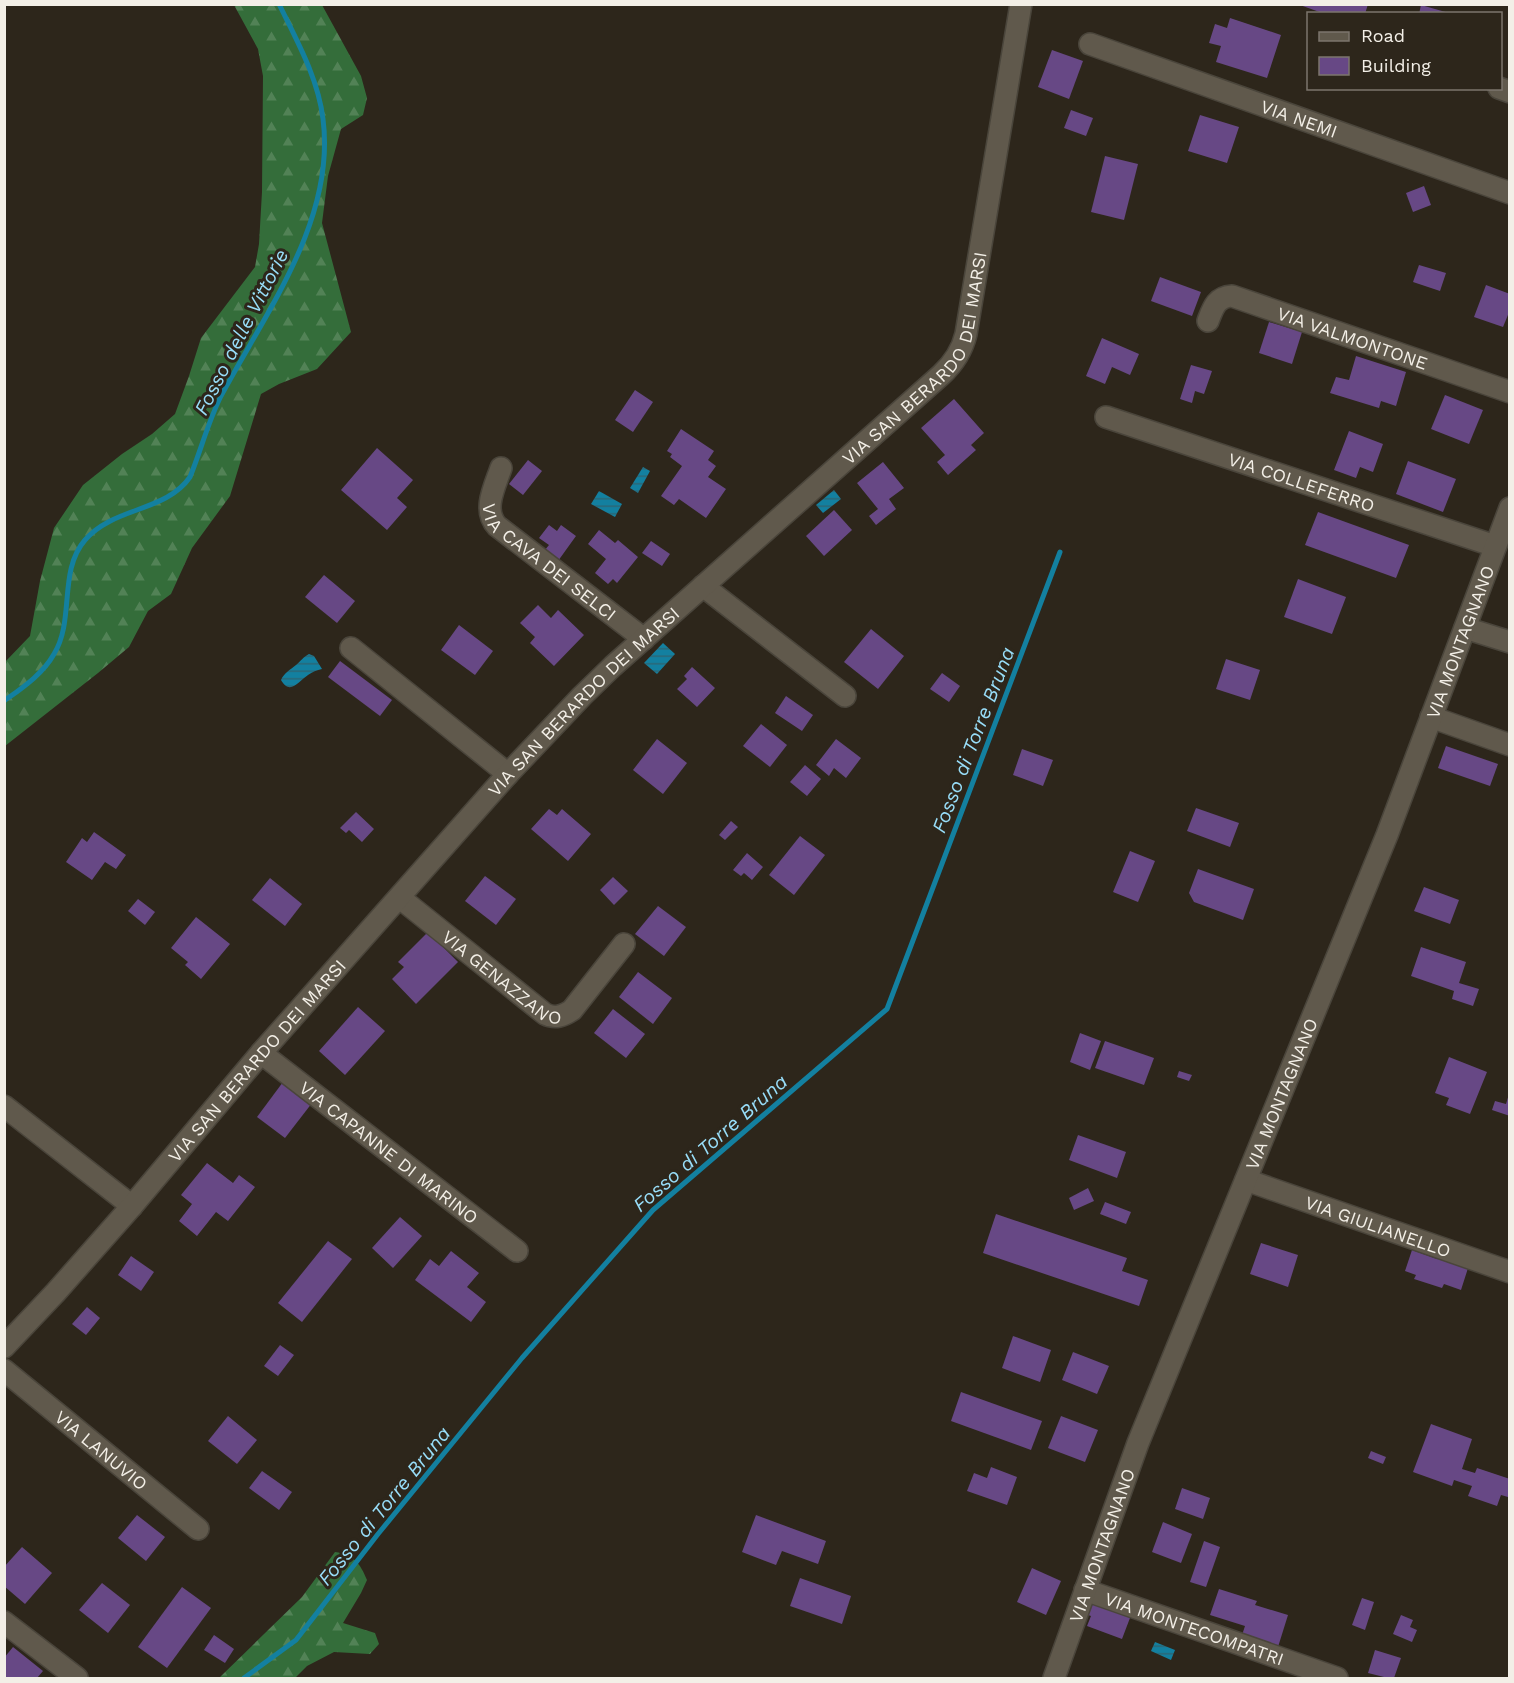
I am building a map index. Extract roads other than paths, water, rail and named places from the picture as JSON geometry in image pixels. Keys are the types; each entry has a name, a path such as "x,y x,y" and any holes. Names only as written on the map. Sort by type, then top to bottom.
{"street":[{"name":"VIA SAN BERARDO DEI MARSI","path":"4,1347 132,1206 261,1053 508,774 582,696 941,375 958,355 966,334 1021,4"},
{"name":"VIA NEMI","path":"1090,44 1509,193"},
{"name":"VIA VALMONTONE","path":"1208,321 1215,303 1222,297 1232,296 1509,392"},
{"name":"VIA COLLEFERRO","path":"1106,417 1495,546"},
{"name":"VIA CAVA DEI SELCI","path":"501,468 490,501 489,512 492,521 644,639"},
{"name":"VIA MONTAGNANO","path":"1054,1678 1138,1443 1387,835 1509,508"},
{"path":"704,586 845,696"},
{"path":"1465,628 1509,642"},
{"path":"351,648 508,774"},
{"path":"1431,717 1509,745"},
{"name":"VIA GENAZZANO","path":"400,898 550,1016 562,1016 572,1010 624,944"},
{"name":"VIA CAPANNE DI MARINO","path":"261,1053 517,1251"},
{"path":"4,1106 132,1206"},
{"name":"VIA GIULIANELLO","path":"1246,1180 1509,1272"},
{"name":"VIA LANUVIO","path":"4,1370 198,1528"},
{"name":"VIA MONTECOMPATRI","path":"1085,1590 1337,1678"},
{"path":"4,1622 77,1678"}],"water":[{"path":"643,467 650,471 638,493 630,488"},
{"path":"834,490 841,499 823,513 816,505"},
{"path":"599,491 622,504 615,517 591,504"},
{"path":"663,643 675,654 657,674 644,663"},
{"path":"309,654 314,656 322,669 310,674 294,686 284,685 281,680 284,675"},
{"path":"1155,1642 1175,1650 1171,1660 1151,1651"}],"waterway":[{"name":"Fosso delle Vittorie","path":"4,701 38,674 54,654 64,626 72,566 85,540 110,521 167,497 190,477 221,396 294,264 319,193 324,156 323,119 312,74 279,4"},
{"name":"Fosso di Torre Bruna","path":"244,1678 296,1640 378,1534 522,1358 653,1210 887,1009 1060,552"}]}
